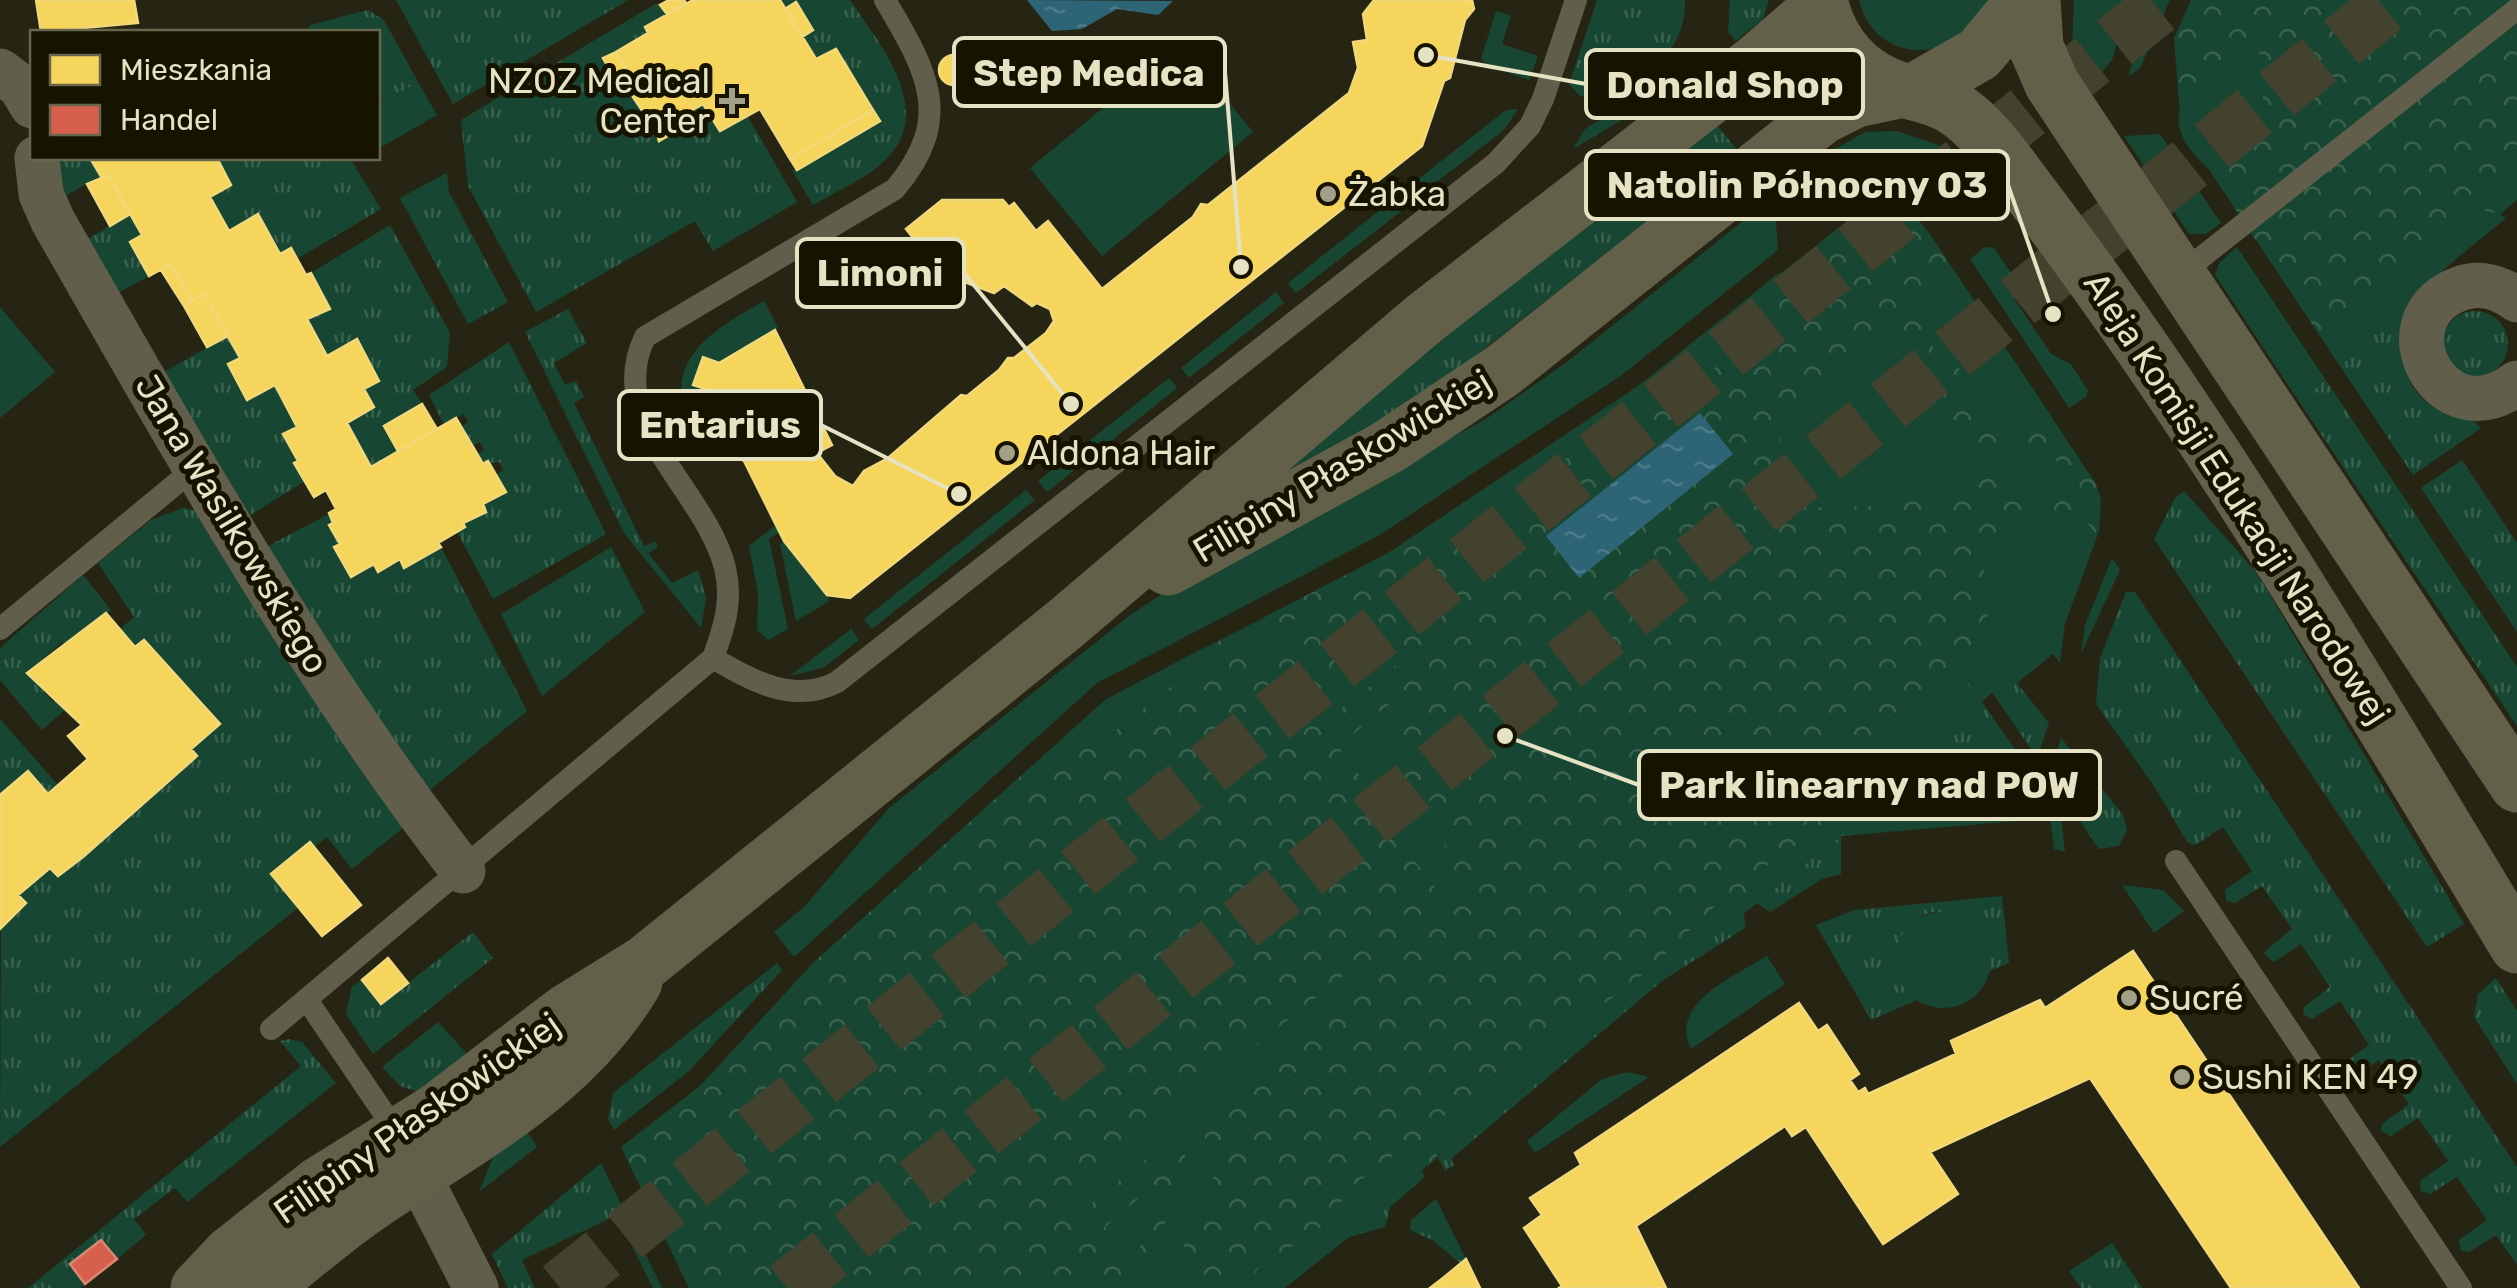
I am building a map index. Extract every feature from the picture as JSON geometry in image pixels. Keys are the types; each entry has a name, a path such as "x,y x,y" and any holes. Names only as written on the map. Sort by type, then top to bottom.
{"main road":[{"name":"Aleja Komisji Edukacji Narodowej","path":"1819,0 1828,26 1852,63 1907,91 1940,100 1974,126 2106,292 2291,569 2517,946"},
{"name":"Filipiny Płaskowickiej","path":"262,1288 347,1221 455,1098 567,1011 646,962 1054,634 1425,318 1756,62 1809,16 1819,0"},
{"name":"Filipiny Płaskowickiej","path":"1054,634 1388,448 1502,371 1822,117 1856,100 1907,91 1979,54 2024,0"},
{"name":"Aleja Komisji Edukacji Narodowej","path":"2033,0 2036,47 2052,84 2517,785"},
{"name":"Filipiny Płaskowickiej","path":"198,1288 230,1254 307,1193 408,1154"}],"street":[{"path":"0,71 20,86 30,103"},
{"name":"Jana Wasilkowskiego","path":"37,160 41,194 52,221 195,468 374,755 463,871"},
{"path":"2511,401 2480,399 2445,389 2424,359 2424,323 2446,294 2464,286 2500,289 2517,300"},
{"path":"408,1154 476,1288"}],"lane":[{"path":"271,1029 712,658 728,605 724,564 651,435 633,381 635,358 645,337 896,189 917,164 926,141 929,86 918,57 885,0"},
{"path":"712,658 760,685 783,690 822,690 836,682 1496,163 1530,126 1544,99 1576,0"},
{"path":"2179,276 2517,9"},
{"path":"0,629 195,468"},
{"path":"2176,861 2461,1288"},
{"path":"308,1000 408,1154"}],"green space":[{"path":"396,0 628,0 453,104"},
{"path":"780,0 850,0 889,59 905,103 905,124 897,145 880,165 813,205 792,170 880,121 836,50 816,59 802,37 812,29 796,2 785,9"},
{"path":"1597,0 1685,0 1678,36 1670,50 1646,72 1600,100 1580,96 1569,84"},
{"path":"1730,0 1769,0 1763,19 1736,41 1728,32"},
{"path":"1859,0 1992,0 1964,36 1924,50 1903,48 1884,39 1869,23"},
{"path":"2074,0 2129,0 2112,60 2090,86 2072,48"},
{"path":"2151,0 2170,0 2140,68 2128,77"},
{"path":"2191,0 2517,0 2517,199 2340,366 2181,128 2174,38"},
{"path":"657,3 667,14 646,27 648,33 603,58 618,84 631,77 640,92 634,97 660,140 703,104 720,130 747,115 797,202 713,251 695,221 536,312 468,186 461,120"},
{"path":"368,10 384,20 418,82 380,105 380,30 307,30 310,25"},
{"path":"1496,11 1511,16 1502,44 1538,56 1529,80 1489,66 1481,59"},
{"path":"2258,37 2265,122 2257,135 2210,170 2190,149 2180,130 2179,112 2197,81 2249,38"},
{"path":"1181,44 1253,132 1102,256 1030,168"},
{"path":"1668,79 1683,83 1573,149 1585,129"},
{"path":"418,82 437,115 380,148 380,105"},
{"path":"1518,109 1504,130 1416,198 1407,188 1506,110"},
{"path":"1713,120 1737,150 1707,167 1707,175 1388,424 1276,486 1268,477"},
{"path":"1897,131 1941,146 1970,171 1937,182 1898,181 1859,171 1828,153 1865,132"},
{"path":"2160,134 2221,223 2206,234 2189,234 2124,136"},
{"path":"57,160 91,160 100,176 60,199"},
{"path":"218,160 351,160 381,209 297,259 280,254 258,215 229,231 210,197 231,185"},
{"path":"2517,171 2514,203 2497,197 2496,191"},
{"path":"447,173 449,192 508,302 468,324 400,198"},
{"path":"1774,196 1781,204 1775,211 1778,250 1622,375 1378,536 1097,683 794,957 774,932 805,906 889,808 1130,615 1179,583 1486,419 1567,362"},
{"path":"1395,198 1404,209 1296,293 1288,283"},
{"path":"1889,202 1910,209 1931,236 2096,484 2101,499 2099,531 2065,623 1841,836 1274,1288 689,1288 621,1147 700,1086 813,963 1105,700 1388,553 1647,380 1862,209"},
{"path":"2482,209 2500,215 2340,366 2329,350 2330,342 2473,212"},
{"path":"130,214 142,235 131,242 149,276 112,296 82,242"},
{"path":"2500,215 2506,218 2428,287 2410,322 2404,348 2407,374 2413,386 2428,403 2481,428 2413,475 2340,366"},
{"path":"390,225 450,333 447,367 413,390 422,404 384,426 398,451 371,467 347,423 364,389 379,380 357,339 327,356 307,319 330,309 311,273"},
{"path":"1985,247 1994,248 2013,276 2015,300 2051,354 2071,364 2088,391 2086,397 2069,408 1970,259"},
{"path":"2237,247 2325,379 2300,403 2215,275 2219,263"},
{"path":"1954,271 2053,419 2044,425 2015,431 1987,421 1978,414 1978,395 1960,369 1940,360 1915,314 1919,300"},
{"path":"1780,272 1778,292 1747,318 1744,344 1675,400 1635,403 1548,473 1540,508 1509,532 1431,536 1424,529 1633,390"},
{"path":"1276,292 1284,303 1189,378 1181,368"},
{"path":"764,301 778,328 719,363 703,357 709,390 732,437 700,453 682,400 682,379 689,361 718,330"},
{"path":"0,307 55,372 0,418"},
{"path":"568,309 587,343 554,363 565,385 576,381 584,397 574,403 644,546 656,541 658,547 648,553 672,583 698,570 706,598 701,628 624,533 525,332"},
{"path":"2475,311 2498,321 2508,344 2498,367 2475,377 2452,367 2442,344 2452,321"},
{"path":"1889,330 1902,334 1922,360 1919,385 1942,419 1962,424 1979,475 1979,498 1924,504 1910,494 1890,495 1879,506 1785,508 1773,496 1772,485 1786,409 1876,334"},
{"path":"228,336 240,358 228,365 247,400 275,385 297,427 284,434 305,481 249,516 155,377"},
{"path":"509,342 606,534 493,599 457,532 483,504 505,492 496,475 503,470 499,462 483,464 476,454 484,450 480,442 472,446 461,427 468,422 464,414 444,425 429,395"},
{"path":"1169,378 1177,388 1047,492 1038,481"},
{"path":"2325,379 2517,667 2517,726 2300,403"},
{"path":"2020,447 2047,454 2062,465 2080,486 2078,496 1998,498 2003,458"},
{"path":"2462,460 2517,543 2517,632 2421,488"},
{"path":"1026,490 1035,500 872,629 864,619"},
{"path":"2184,491 2257,573 2464,924 2427,947 2154,539 2175,498"},
{"path":"183,508 202,512 404,827 352,869 327,837 314,847 299,907 0,1147 1,925 26,904 18,895 196,756 191,749 219,724 145,640 135,647 120,629 134,617 98,563 151,520"},
{"path":"329,514 333,523 329,525 340,544 334,548 351,577 374,564 378,572 400,559 405,567 441,547 527,711 425,794 266,547"},
{"path":"2075,520 2089,525 2097,536 2065,623 1992,692 1971,656 1975,628 1987,617 1990,597 1982,582 1991,535 2010,523"},
{"path":"776,525 779,532 769,539 788,629 768,640 757,630 758,594 749,546"},
{"path":"784,541 829,596 828,602 796,621 780,544"},
{"path":"611,547 645,612 542,696 501,614"},
{"path":"2112,558 2120,570 2081,654 2085,625"},
{"path":"83,575 111,610 67,646 62,642 27,673 53,702 58,698 67,708 42,730 0,680 0,648"},
{"path":"2126,592 2135,592 2517,1167 2517,1265 2496,1235 2469,1252 2461,1251 2459,1240 2487,1220 2457,1177 2430,1194 2421,1191 2420,1181 2448,1161 2418,1118 2391,1136 2381,1131 2382,1124 2409,1104 2379,1060 2352,1078 2344,1076 2342,1064 2369,1045 2340,1001 2312,1019 2303,1014 2304,1007 2330,987 2301,944 2274,962 2263,953 2292,929 2262,886 2235,903 2226,901 2225,890 2252,871 2223,827 2195,845 2187,842 2154,786 2096,704 2100,658"},
{"path":"1331,601 1338,603 1337,609 1268,665 1249,642"},
{"path":"2065,623 2060,662 2053,654 2017,683 2049,723 2037,758 1992,692"},
{"path":"851,629 859,640 823,668 790,676"},
{"path":"1205,647 1210,655 1109,736 1041,767 1037,762 1105,700"},
{"path":"1394,648 1402,653 1400,662 1326,721 1316,721 1307,711 1308,702 1369,653"},
{"path":"1963,678 1982,702 1841,836 1757,902 1743,884 1838,810 1853,792 1869,751"},
{"path":"1394,700 1406,704 1398,752 1388,773 1368,785 1341,753 1340,745"},
{"path":"1982,702 2061,815 2065,852 2054,849 2050,818 1841,836 1841,874 1822,879 1770,912 1757,903 1841,835"},
{"path":"0,719 58,785 48,794 27,771 0,795"},
{"path":"2061,738 2123,815 2127,830 2119,846 2099,849 2049,776"},
{"path":"1436,797 1453,889 1442,897 1390,828"},
{"path":"2122,885 2163,890 2184,911 2154,933"},
{"path":"1731,893 1744,912 1438,1158 1425,1131 1564,1020 1589,1011 1633,983"},
{"path":"2002,896 2009,963 1990,971 1988,942 1967,923 1945,913 1923,916 1901,937 1910,994 1917,1000 1871,1020 1816,925 1855,910"},
{"path":"1744,912 1745,928 1662,981 1451,1159 1454,1165 1445,1171 1438,1158"},
{"path":"1943,912 1961,916 1977,926 1987,942 1991,960 1987,978 1977,994 1961,1004 1943,1008 1925,1004 1909,994 1899,978 1895,960 1899,942 1909,926 1925,916"},
{"path":"473,932 493,958 373,1054 346,1014 352,986 362,980 381,1004"},
{"path":"1767,956 1785,984 1691,1049 1686,1033 1697,1005 1723,982"},
{"path":"777,963 782,970 689,1071 614,1130 608,1119 613,1093"},
{"path":"1357,965 1354,992 1073,1218 1059,1201"},
{"path":"2496,978 2517,1011 2517,1084 2474,1017 2478,994"},
{"path":"438,1022 476,1064 422,1093 400,1086 382,1067"},
{"path":"280,1041 302,1042 336,1083 187,1202 175,1188 134,1219 146,1235 117,1259 101,1240 71,1264 85,1284 80,1288 28,1288 301,1066"},
{"path":"1627,1072 1649,1077 1535,1153 1527,1141 1602,1079"},
{"path":"523,1125 537,1147 479,1192 495,1152"},
{"path":"1204,1131 1215,1184 1180,1238 1201,1285 1150,1288 1149,1274 1187,1150"},
{"path":"1408,1144 1422,1170 1274,1288 1247,1288 1258,1268 1323,1226 1354,1185"},
{"path":"601,1163 662,1288 653,1288 617,1215 522,1260 535,1288 508,1288 492,1254"},
{"path":"1422,1170 1425,1177 1390,1207 1385,1227 1349,1237 1285,1288 1274,1288"},
{"path":"1143,1195 1152,1195 1150,1225 1136,1252 1124,1253 1105,1227"},
{"path":"1436,1199 1466,1259 1460,1263 1434,1241 1410,1230 1411,1220"},
{"path":"2112,1243 2142,1288 2081,1288 2069,1271"}],"water":[{"path":"1027,0 1173,1 1158,15 1117,9 1082,29 1052,31"},
{"path":"1700,413 1733,454 1579,578 1546,536"}],"building: Mieszkania":[{"path":"36,0 134,0 138,23 41,30"},
{"path":"669,0 686,3 667,14 660,5"},
{"path":"693,0 780,0 816,59 836,49 873,110 790,159 760,109 720,131 703,104 656,131 633,97 640,92 616,52 648,33 645,27"},
{"path":"1374,0 1472,0 1474,9 1465,20 1450,78 1444,81 1422,146 850,598 827,595 784,541 744,461 726,452 722,442 726,424 709,390 693,385 703,357 719,363 775,330 832,445 817,453 835,476 853,486 864,471 888,458 961,395 967,396 1008,358 1014,358 1046,333 1054,321 1050,309 1037,303 1032,306 1004,286 994,293 964,282 950,264 940,272 906,229 942,200 1003,200 1009,207 1014,203 1036,231 1048,221 1102,289 1193,217 1201,204 1208,205 1349,93 1358,68 1353,42 1367,40 1363,14"},
{"path":"796,2 813,30 802,37 785,9"},
{"path":"616,52 631,77 618,85 603,58"},
{"path":"954,55 965,59 969,70 965,81 954,85 943,81 939,70 943,59"},
{"path":"873,110 880,121 797,170 790,159"},
{"path":"685,115 690,123 659,141 656,131"},
{"path":"91,160 218,160 231,185 210,197 229,231 258,214 280,254 291,248 306,275 311,273 330,309 307,319 327,356 357,339 379,381 364,389 374,407 347,423 371,467 456,418 483,464 488,461 506,492 483,504 486,512 463,523 465,527 438,543 441,547 404,568 400,559 378,572 374,564 351,577 334,547 340,544 329,525 333,523 329,513 336,509 326,490 314,497 294,463 298,461 283,434 297,427 275,385 247,400 228,364 240,358 204,294 192,301 171,264 149,276 130,242 142,235 108,175 102,178"},
{"path":"108,175 130,214 110,226 87,184"},
{"path":"171,264 192,301 184,306 161,270"},
{"path":"204,294 228,336 207,347 184,306"},
{"path":"422,404 437,429 398,451 384,426"},
{"path":"106,613 135,647 144,640 220,724 191,749 197,756 83,857 58,876 50,868 18,895 26,903 0,929 0,795 28,771 48,794 88,759 68,736 82,725 27,673"},
{"path":"310,842 361,905 322,936 271,874"},
{"path":"2133,951 2359,1288 2231,1288 2090,1078 1930,1152 1958,1194 1883,1244 1806,1127 1792,1136 1785,1126 1636,1226 1666,1288 1559,1288 1562,1286 1524,1228 1542,1215 1530,1198 1581,1165 1575,1153 1799,1003 1818,1031 1827,1025 1859,1074 1850,1080 1858,1092 1865,1088 1868,1094 1956,1054 1951,1041 2040,1000 2045,1008"},
{"path":"388,958 408,983 381,1004 362,980"},
{"path":"1466,1259 1480,1288 1430,1288 1443,1278"}],"building: Handel":[{"path":"101,1240 117,1259 85,1284 70,1264"}],"tunnel":[{"path":"560,1288 2167,0"},
{"path":"787,1288 2394,0"}],"place":[{"name":"Donald Shop","path":"1426,55"},
{"name":"NZOZ Medical Center","path":"732,101"},
{"name":"Żabka","path":"1328,194"},
{"name":"Step Medica","path":"1241,267"},
{"name":"Natolin Północny 03","path":"2053,314"},
{"name":"Limoni","path":"1071,404"},
{"name":"Aldona Hair","path":"1007,453"},
{"name":"Entarius","path":"959,494"},
{"name":"Park linearny nad POW","path":"1505,736"},
{"name":"Sucré","path":"2129,998"},
{"name":"Sushi KEN 49","path":"2182,1077"}]}
